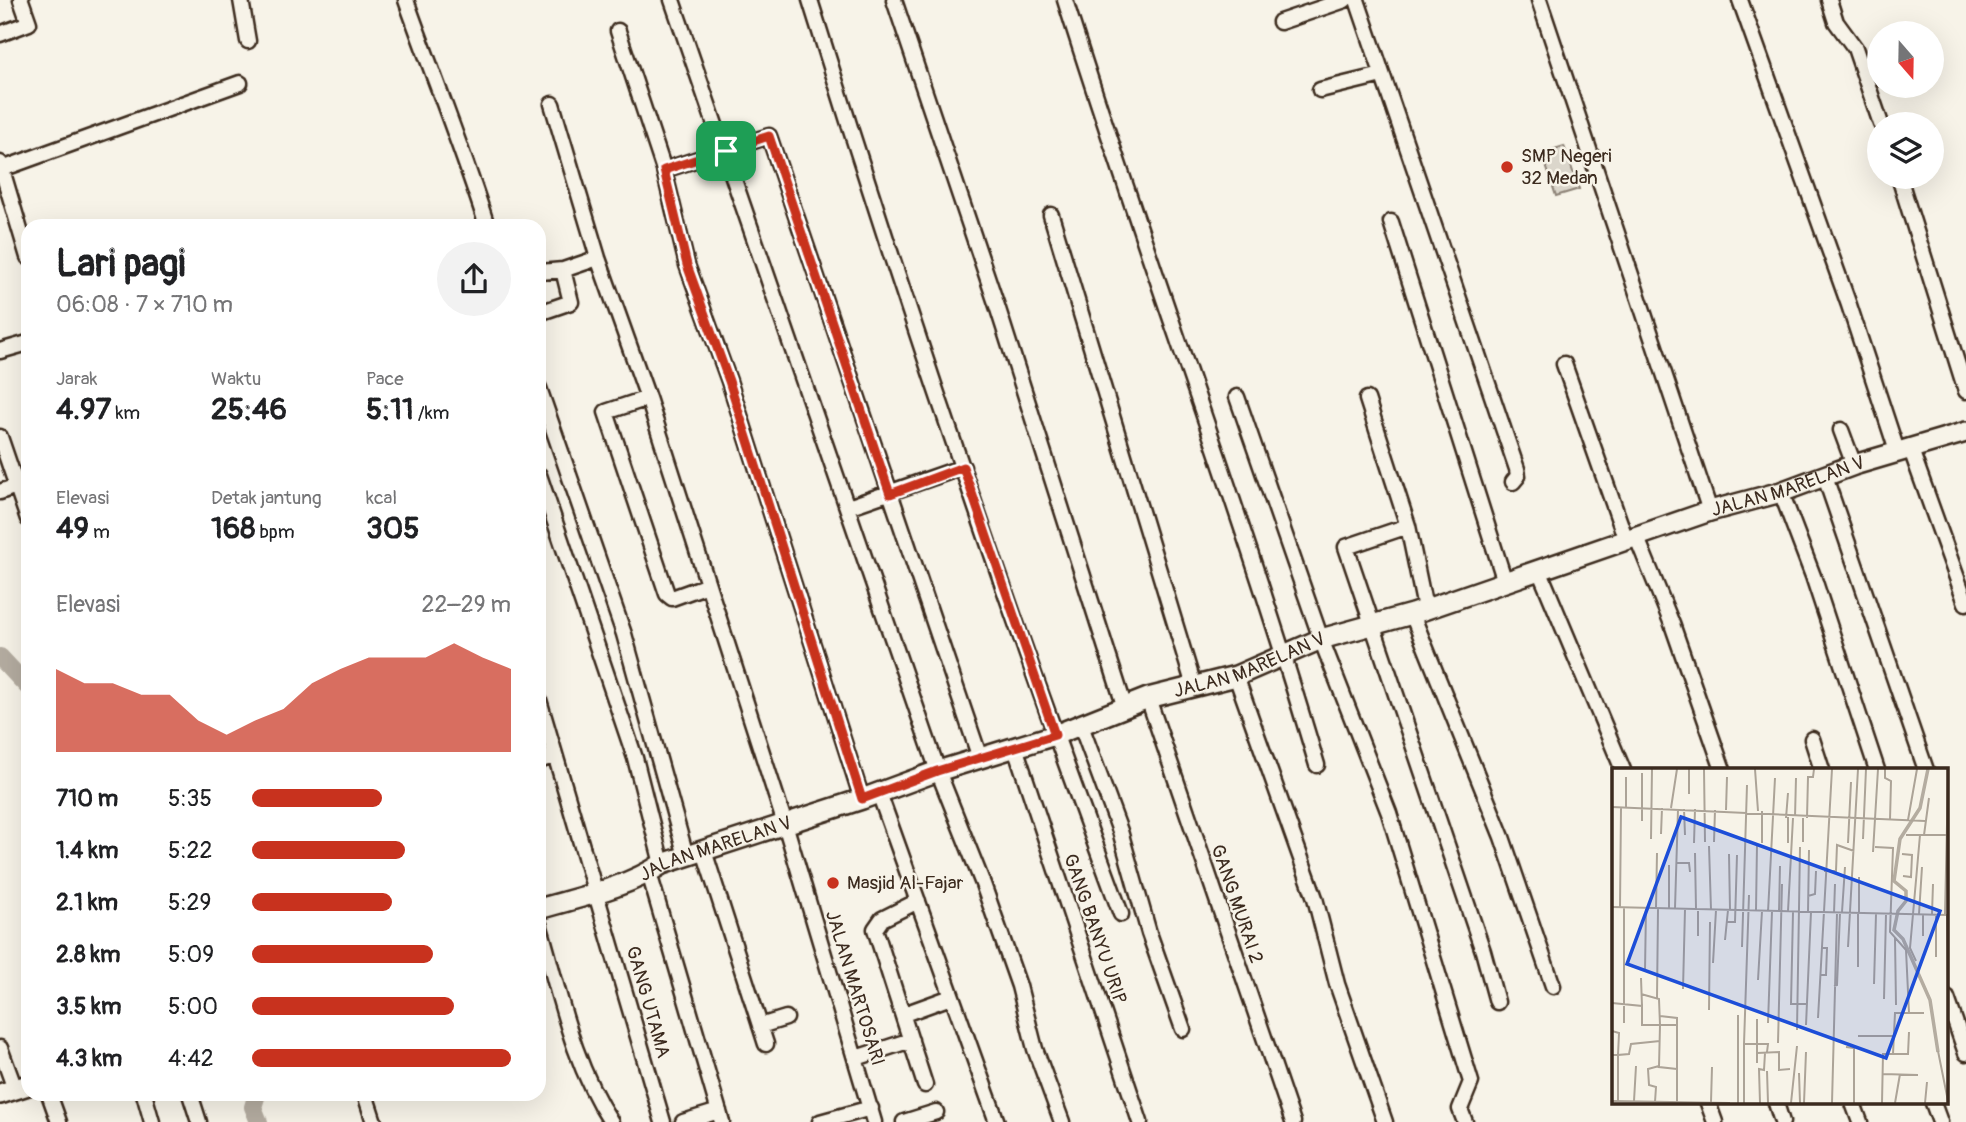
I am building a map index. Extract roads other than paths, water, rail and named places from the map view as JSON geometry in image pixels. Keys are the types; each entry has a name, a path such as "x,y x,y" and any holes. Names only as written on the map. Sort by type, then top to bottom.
{"street":[{"path":"0,34 29,23 21,0"},
{"path":"241,0 248,41"},
{"path":"406,0 443,105 470,167 485,219"},
{"path":"673,0 937,771 988,897 1019,986 1035,1049 1062,1122"},
{"path":"810,0 877,217 1055,735 1121,914"},
{"path":"894,0 998,309 1125,708"},
{"path":"1065,0 1111,146 1285,655 1317,765"},
{"path":"1280,22 1345,0"},
{"path":"1357,0 1517,469 1518,476 1513,482"},
{"path":"1539,0 1710,511"},
{"path":"1740,0 1849,305 1903,449 1966,603"},
{"path":"1829,0 1836,22 1855,48 1877,112"},
{"path":"618,32 664,170 687,265 871,796 918,901 997,1122"},
{"path":"1320,90 1382,75"},
{"path":"21,233 1,166 240,83"},
{"name":"JALAN MARTOSARI","path":"552,104 598,258 648,398 785,824 873,1115"},
{"path":"664,170 769,136 980,758"},
{"path":"1903,189 1966,391"},
{"path":"1051,215 1194,686"},
{"path":"1391,222 1505,582"},
{"path":"546,272 563,270 598,258"},
{"path":"546,311 571,302 563,270"},
{"path":"0,351 21,345"},
{"path":"1564,364 1632,539 1672,624 1722,768"},
{"path":"1237,397 1321,639 1389,813 1472,1082 1460,1109 1465,1122"},
{"path":"648,398 606,412 667,594 672,598 708,585"},
{"path":"1367,399 1408,526 1418,611 1502,837 1553,986"},
{"path":"546,408 624,634 695,853 766,1044"},
{"path":"1841,430 1854,465"},
{"name":"JALAN MARELAN V","path":"546,906 596,893 695,853 871,796 937,771 1055,735 1148,698 1236,676 1321,639 1418,611 1710,511 1782,492 1903,449 1966,432"},
{"path":"0,437 21,500"},
{"path":"848,507 963,467"},
{"path":"1825,477 1925,768"},
{"path":"0,492 16,486"},
{"path":"1782,492 1814,576 1876,768"},
{"path":"546,496 635,758 656,868 721,1117 683,1122"},
{"path":"1408,526 1346,547 1483,951 1497,1002"},
{"path":"1539,570 1622,768"},
{"path":"1236,676 1315,898 1337,984 1385,1122"},
{"name":"GANG MURAI 2","path":"1148,698 1293,1122"},
{"path":"1080,723 1120,831 1149,933 1182,1029"},
{"name":"GANG UTAMA","path":"546,724 663,1122"},
{"path":"1812,739 1821,768"},
{"name":"GANG BANYU URIP","path":"1015,747 1140,1122"},
{"path":"546,758 555,755"},
{"path":"918,901 882,919 875,929 925,1085"},
{"path":"546,931 583,1074 598,1105 611,1122"},
{"path":"904,1014 951,997"},
{"path":"1948,1001 1966,1053"},
{"path":"760,1026 786,1018"},
{"path":"856,1058 911,1040"},
{"path":"0,1048 14,1089"},
{"path":"52,1101 59,1122"},
{"path":"146,1101 152,1122"},
{"path":"192,1101 199,1122"},
{"path":"367,1101 374,1122"},
{"path":"1708,1104 1715,1122"},
{"path":"1776,1104 1782,1122"},
{"path":"1853,1104 1860,1122"},
{"path":"1933,1104 1940,1122"},
{"path":"904,1122 936,1112"},
{"path":"820,1122 873,1115"}],"waterway":[{"path":"0,657 21,680"},
{"path":"255,1101 253,1107 259,1122"}],"place":[{"name":"SMP Negeri 32 Medan","path":"1507,167"},
{"name":"Masjid Al-Fajar","path":"833,883"}]}
